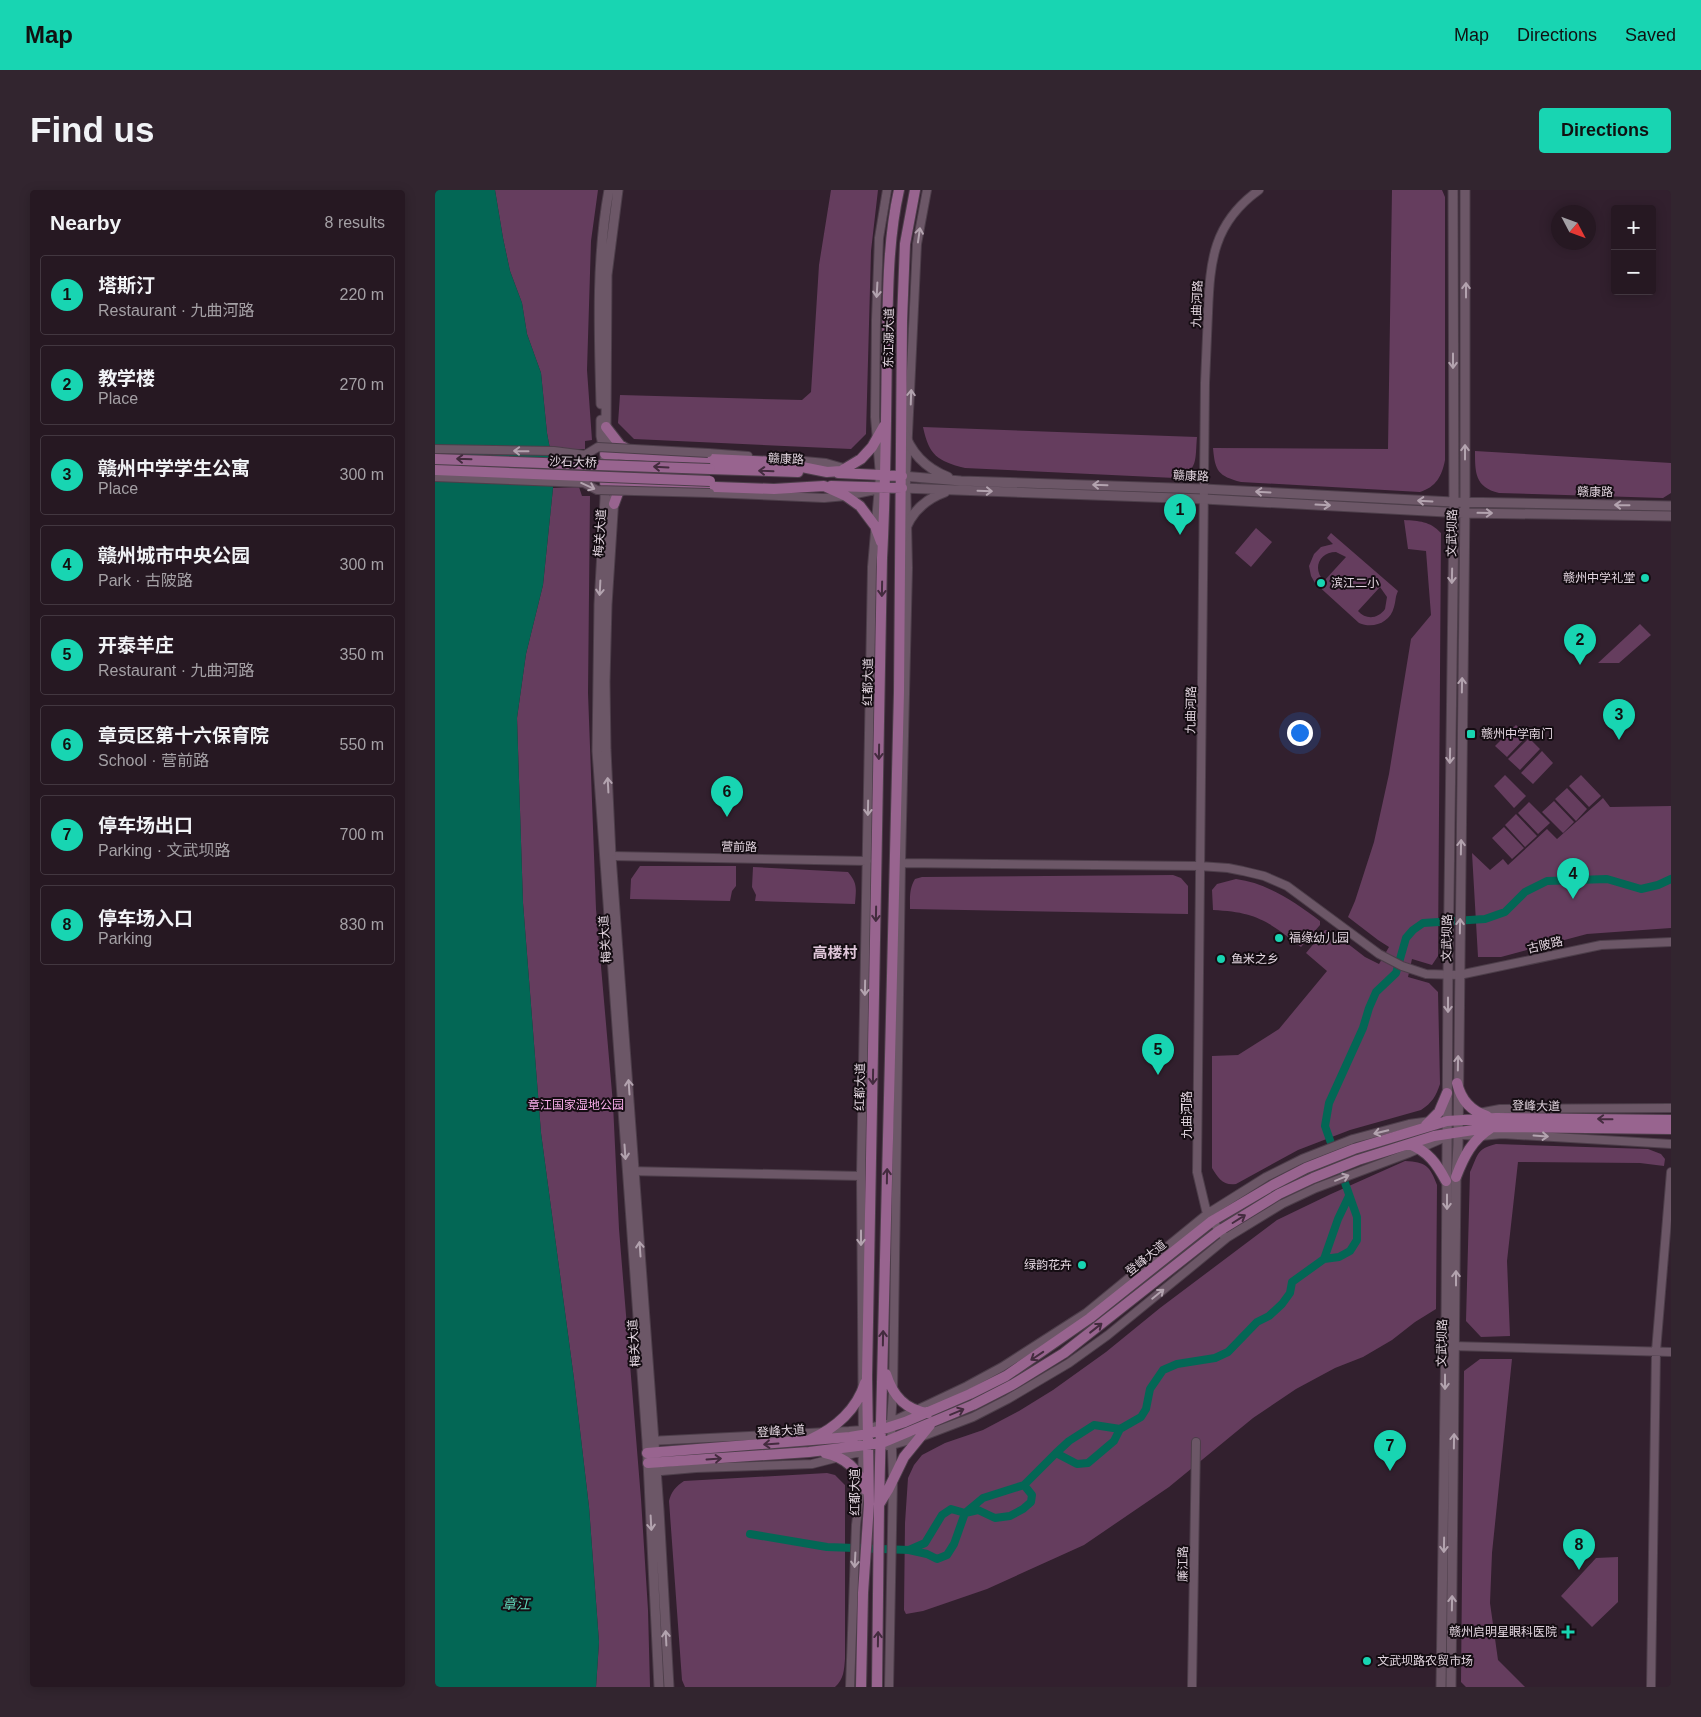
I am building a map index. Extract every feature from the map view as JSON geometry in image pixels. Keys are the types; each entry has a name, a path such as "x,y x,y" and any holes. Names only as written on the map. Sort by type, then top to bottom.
{"main road":[{"name":"梅关大道","path":"609,190 600,274 599,318 601,436 609,454"},
{"name":"梅关大道","path":"618,190 607,275 606,427 609,454 609,483 599,604 597,751 631,1171"},
{"name":"东江源大道","path":"881,488 886,418 891,246 895,207 899,190"},
{"name":"东江源大道","path":"904,488 901,420 902,321 905,244 915,190"},
{"name":"文武坝路","path":"1452,1119 1447,1093 1453,507 1453,190"},
{"name":"文武坝路","path":"1451,1687 1451,1178 1452,1119 1457,1083 1459,975 1465,502 1465,190"},
{"path":"609,454 777,462 827,472 845,469 861,459 877,440 886,418"},
{"path":"901,420 908,442 917,457 942,475 961,481"},
{"path":"606,427 620,445 640,454"},
{"name":"沙石大桥","path":"435,459 710,469"},
{"name":"赣康路","path":"710,469 827,472 961,481 1204,488 1453,507 1464,513 1671,516"},
{"name":"沙石大桥","path":"435,470 710,481"},
{"name":"赣康路","path":"710,481 1453,507 1465,502 1671,506"},
{"name":"梅关大道","path":"609,483 614,504 607,605 605,682 611,856 650,1440 659,1687"},
{"path":"609,483 774,489 824,486 846,496 866,512 881,541 883,558"},
{"path":"614,504 621,490 627,485 635,484"},
{"name":"红都大道","path":"877,1687 879,1527 865,1440 883,558 881,488"},
{"name":"红都大道","path":"861,1687 858,1594 867,1526 874,1504 886,1444 883,1365 899,692 900,554 904,488"},
{"path":"900,554 901,539 908,522 915,512 939,494 953,490"},
{"path":"1409,1144 1420,1148 1451,1178 1466,1153 1495,1122 1471,1108 1463,1100 1457,1083"},
{"path":"1415,1130 1431,1121 1443,1106 1447,1093"},
{"name":"登峰大道","path":"651,1463 804,1442 865,1440 886,1444 1006,1376 1047,1349 1091,1318 1210,1217 1273,1185 1304,1164 1354,1144 1415,1130 1452,1119 1671,1129"},
{"name":"登峰大道","path":"651,1463 809,1452 865,1440 886,1426 930,1418 973,1405 1064,1353 1279,1194 1358,1160 1409,1144 1495,1122 1671,1120"},
{"name":"文武坝路","path":"1441,1687 1450,1346"},
{"path":"809,1452 829,1454 838,1457 852,1466 862,1479 874,1504 888,1490 904,1457 930,1418 905,1405 893,1393 883,1365"},
{"path":"804,1442 825,1431 845,1416 862,1392 867,1377"},
{"name":"梅关大道","path":"651,1463 669,1687"}],"street":[{"path":"435,449 554,452 585,455 598,447 708,453 826,463 845,469 882,475 875,417 875,320 879,238 887,190"},
{"path":"904,476 908,442 917,244 927,190"},
{"name":"九曲河路","path":"1223,1235 1210,1217 1197,1172 1205,383 1209,272 1213,250 1224,226 1248,198 1259,190"},
{"path":"435,477 584,483 597,490 824,498 846,496 881,488 872,566 861,1176 862,1392 865,1440 856,1525 858,1594 850,1687"},
{"path":"886,1426 893,1393 901,863 908,568 908,522 904,488"},
{"name":"营前路","path":"611,856 867,861"},
{"name":"古陂路","path":"901,863 1199,866 1243,871 1265,876 1287,886 1379,954 1402,966 1426,974 1459,975 1601,945 1671,942"},
{"path":"1354,1144 1409,1124 1452,1119 1500,1109 1671,1108"},
{"path":"889,1687 893,1478 886,1444 918,1438 973,1417 1007,1400 1069,1363 1108,1335 1223,1235 1316,1188 1452,1134 1481,1136 1502,1134 1671,1144"},
{"path":"631,1171 861,1176"},
{"path":"1651,1687 1656,1351 1671,1172"},
{"path":"886,1426 1002,1367 1085,1313 1210,1217"},
{"path":"1450,1346 1671,1352"},
{"path":"650,1440 825,1431 865,1440"},
{"path":"651,1463 696,1468 812,1464 838,1457 865,1440"},
{"name":"廉江路","path":"1192,1687 1196,1442"}],"green space":[{"path":"495,190 598,190 591,241 587,370 592,440 585,441 585,449 550,449 541,373 527,334 522,303 510,271"},
{"path":"831,190 878,190 871,251 866,434 851,449 634,439 618,423 620,395 802,400 811,392 819,265"},
{"path":"1392,190 1442,190 1445,197 1445,460 1440,476 1434,484 1420,492 1241,482 1223,475 1215,462 1213,448 1388,449"},
{"path":"923,427 1197,437 1192,468 1175,478 965,468 947,463 936,455 928,444"},
{"path":"1475,451 1671,463 1671,493 1663,498 1499,493 1485,487 1478,478 1475,466"},
{"name":"章江国家湿地公园","path":"579,487 582,496 590,496 588,693 596,909 613,1104 619,1229 641,1499 648,1610 650,1687 596,1687 599,1642 589,1507 541,1133 523,903 517,718 526,654 543,585 553,488"},
{"path":"1404,520 1428,524 1441,533 1438,956 1432,965 1412,959 1408,977 1429,983 1438,992 1440,1084 1433,1099 1421,1110 1350,1130 1298,1150 1236,1184 1228,1184 1219,1178 1212,1168 1212,1056 1238,1055 1279,1029 1327,971 1306,953 1325,930 1330,930 1365,957 1379,964 1389,947 1348,917 1374,842 1389,774 1411,639 1431,615 1426,551 1408,549"},
{"path":"1256,528 1272,542 1251,567 1235,553"},
{"path":"1331,533 1398,591 1392,613 1385,621 1375,625 1359,623 1315,583 1309,566 1314,554 1321,547 1333,544 1327,538","holes":["1336,552 1346,557 1324,581 1318,571 1319,562 1325,555","1380,587 1387,597 1385,609 1379,615 1372,617 1361,614 1358,611"]},
{"path":"1640,624 1651,635 1619,663 1598,663"},
{"path":"1516,725 1527,736 1507,757 1495,746"},
{"path":"1529,738 1540,749 1520,770 1508,759"},
{"path":"1542,751 1553,763 1533,784 1521,773"},
{"path":"1505,775 1526,796 1514,808 1494,786"},
{"path":"1581,775 1601,796 1589,807 1569,786"},
{"path":"1567,788 1587,809 1576,821 1555,799"},
{"path":"1603,798 1610,807 1671,806 1671,928 1587,934 1501,957 1478,957 1472,853 1490,870 1503,859 1508,865 1547,829 1557,839"},
{"path":"1554,801 1574,822 1563,833 1542,812"},
{"path":"1529,802 1550,823 1538,834 1518,813"},
{"path":"1516,814 1537,836 1525,847 1505,825"},
{"path":"1504,827 1524,848 1512,859 1492,838"},
{"path":"640,866 736,866 736,886 732,891 730,901 630,899 631,879"},
{"path":"753,867 848,872 856,887 855,904 755,901 756,895 752,887"},
{"path":"1173,875 1181,878 1188,886 1188,914 910,909 912,886 915,879 922,877"},
{"path":"1236,879 1259,885 1280,894 1320,921 1320,925 1301,947 1270,924 1261,920 1240,913 1213,910 1212,890 1217,884"},
{"path":"1496,1144 1648,1149 1661,1154 1665,1159 1664,1166 1640,1163 1518,1162 1507,1261 1510,1336 1481,1337 1466,1321 1470,1172 1476,1157 1481,1151"},
{"path":"1405,1161 1418,1162 1426,1166 1432,1173 1437,1185 1436,1309 1392,1340 1363,1357 1335,1368 1296,1389 1253,1418 1169,1487 1084,1545 987,1589 923,1611 906,1614 904,1610 905,1523 908,1478 914,1465 922,1455 945,1443 983,1430 1053,1390 1106,1352 1160,1308 1277,1220"},
{"path":"1480,1359 1512,1359 1492,1553 1490,1603 1498,1660 1525,1687 1466,1687 1461,1682 1464,1371"},
{"path":"827,1473 835,1475 845,1485 845,1659 840,1681 835,1687 685,1687 682,1680 669,1501 676,1487 684,1481"},
{"path":"1618,1557 1618,1602 1592,1627 1561,1596 1596,1558"}],"water":[{"name":"章江","path":"435,190 495,190 510,271 522,303 527,334 541,373 550,449 553,488 543,585 526,654 517,718 523,903 541,1133 589,1507 599,1642 596,1687 435,1687"}],"waterway":[{"path":"750,1534 827,1547 909,1550 925,1543 942,1515 951,1509 965,1513 978,1510 995,1518 1010,1516 1023,1509 1031,1502 1032,1495 1024,1485 1056,1453 1077,1464 1088,1463 1114,1441 1120,1429 1141,1417 1146,1409 1150,1389 1163,1370 1177,1364 1215,1358 1228,1352 1257,1322 1269,1316 1282,1304 1290,1293 1292,1282 1324,1259 1339,1257 1350,1251 1357,1240 1357,1217 1325,1126 1329,1103 1363,1028 1376,992 1396,973 1406,938 1413,930 1423,923 1485,919 1505,912 1525,892 1547,881 1607,879 1641,889 1658,885 1671,879"},
{"path":"1324,1259 1338,1219 1349,1196"},
{"path":"1056,1453 1069,1441 1094,1425 1120,1429"},
{"path":"909,1550 927,1554 937,1559 947,1555 954,1544 965,1513 983,1498 1024,1485"}],"place":[{"name":"塔斯汀","path":"1180,535"},
{"name":"赣州中学礼堂","path":"1645,578"},
{"name":"滨江二小","path":"1321,583"},
{"name":"教学楼","path":"1580,665"},
{"name":"赣州中学南门","path":"1471,734"},
{"name":"赣州中学学生公寓","path":"1619,740"},
{"name":"章贡区第十六保育院","path":"727,817"},
{"name":"赣州城市中央公园","path":"1573,899"},
{"name":"福缘幼儿园","path":"1279,938"},
{"name":"鱼米之乡","path":"1221,959"},
{"name":"开泰羊庄","path":"1158,1075"},
{"name":"绿韵花卉","path":"1082,1265"},
{"name":"停车场出口","path":"1390,1471"},
{"name":"停车场入口","path":"1579,1570"},
{"name":"赣州启明星眼科医院","path":"1568,1632"},
{"name":"文武坝路农贸市场","path":"1367,1661"}],"district":[{"name":"高楼村","path":"835,952"}]}
